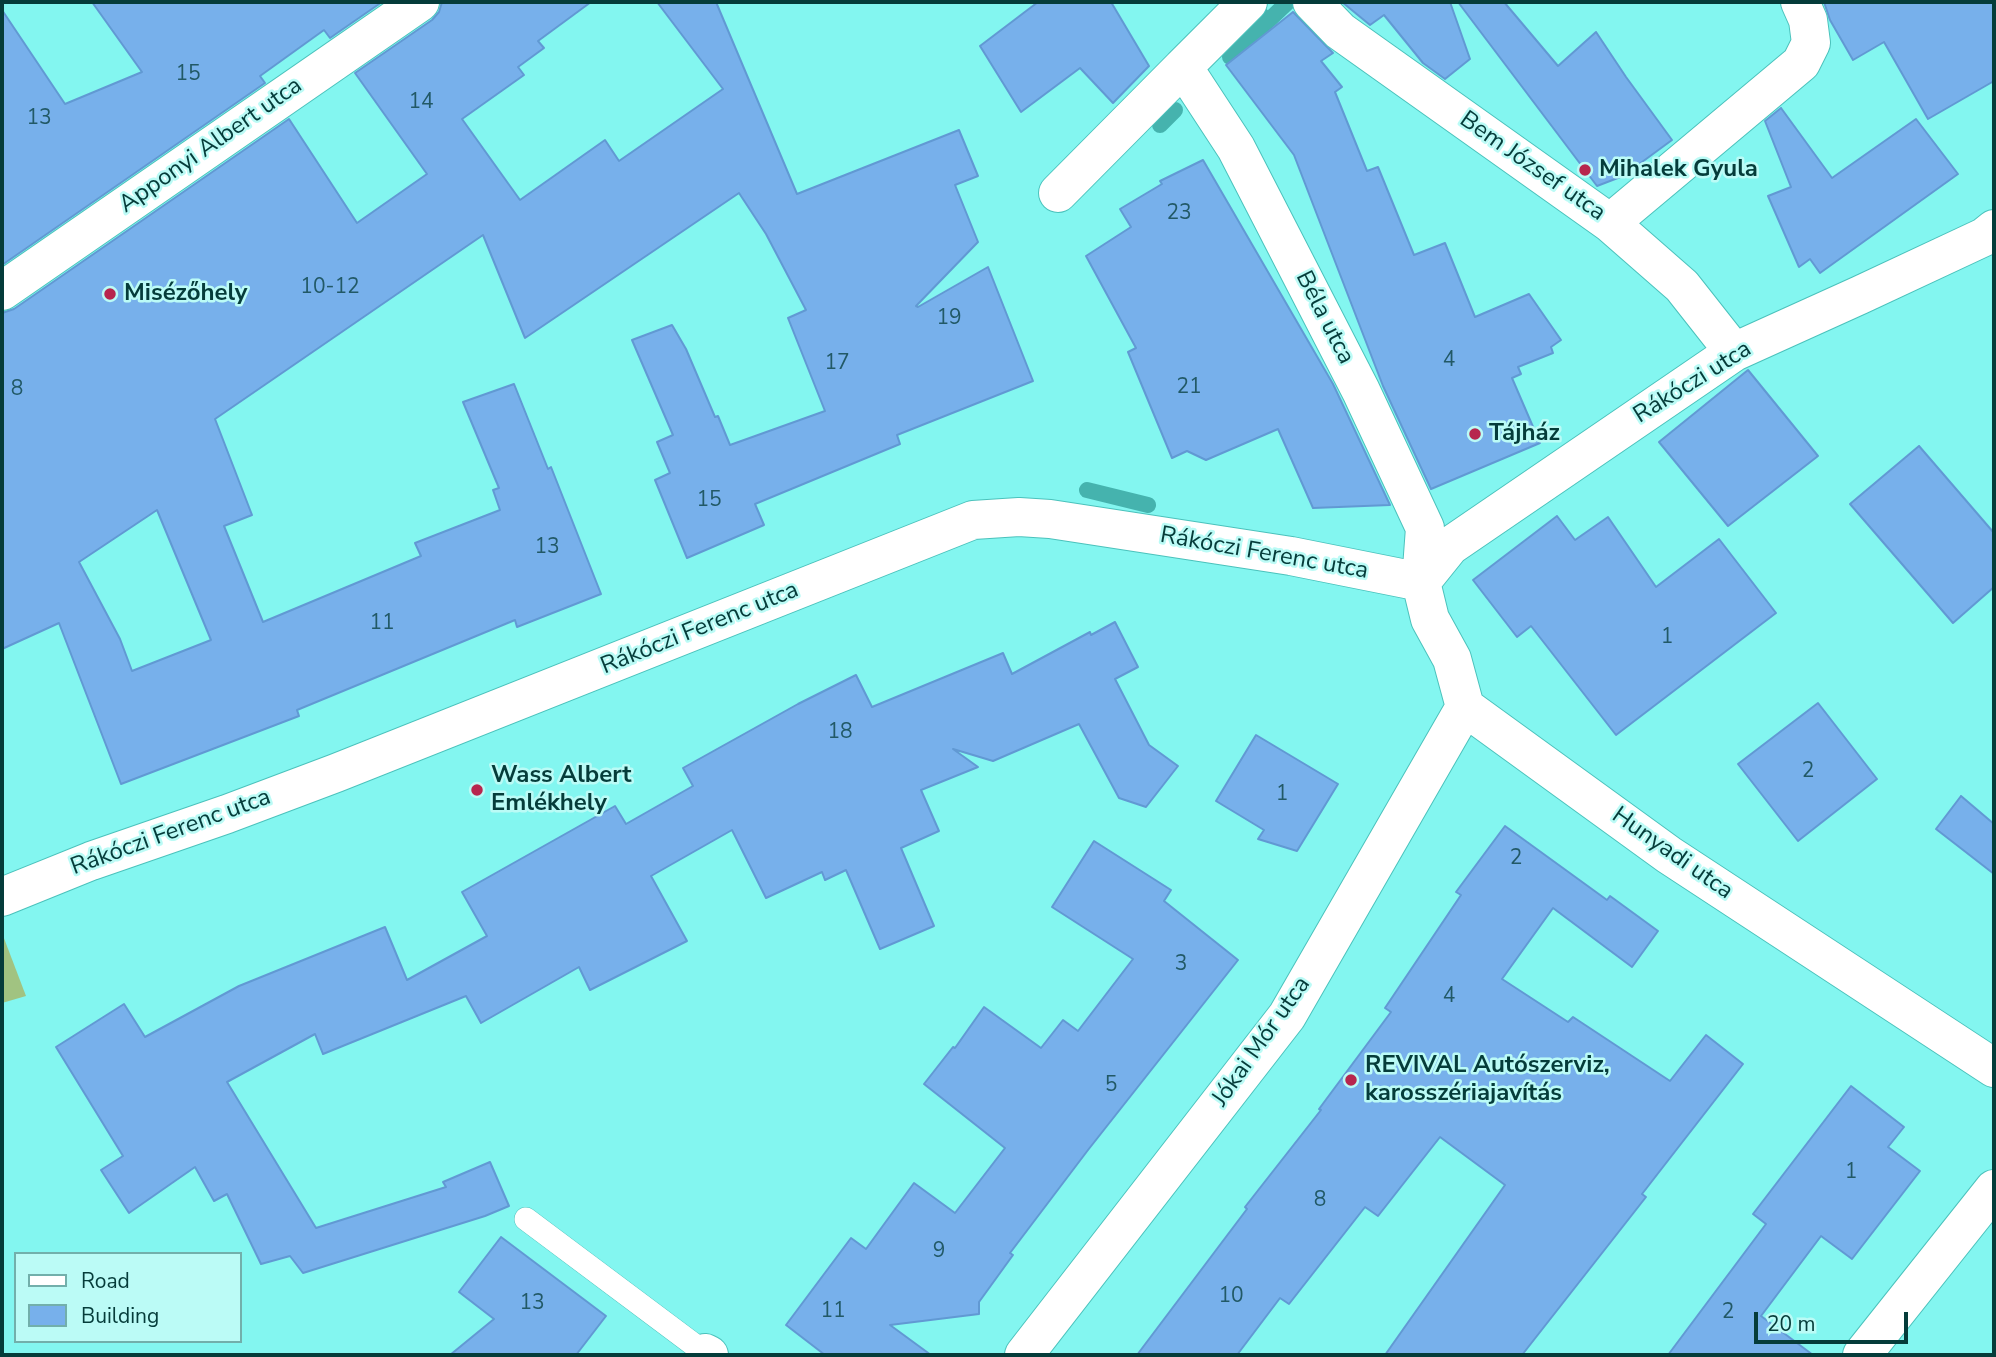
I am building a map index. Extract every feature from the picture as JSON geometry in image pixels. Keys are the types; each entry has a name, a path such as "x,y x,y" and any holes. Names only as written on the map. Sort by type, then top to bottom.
{"street":[{"name":"Apponyi Albert utca","path":"2,291 420,2"},
{"path":"1059,193 1248,2"},
{"name":"Bem József utca","path":"1312,2 1340,31 1610,223 1682,286 1734,352"},
{"path":"1610,223 1801,63 1811,43 1808,20 1800,2"},
{"name":"Béla utca","path":"1183,67 1237,148 1361,391 1425,528 1421,582"},
{"name":"Rákóczi utca","path":"1421,582 1450,546 1734,352 1898,278 1984,237 1994,229"},
{"name":"Rákóczi Ferenc utca","path":"2,897 91,861 324,778 973,520 1019,517 1050,519 1291,556 1421,582"},
{"path":"1421,582 1430,619 1452,659 1465,707"},
{"name":"Hunyadi utca","path":"1465,707 1669,855 1994,1068"},
{"name":"Jókai Mór utca","path":"1024,1355 1287,1016 1465,707"},
{"path":"1862,1355 1994,1189"}],"lane":[{"path":"526,1219 707,1354"}],"green space":[{"path":"2,933 26,996 2,1003"}],"building":[{"path":"92,2 382,2 330,38 324,30 260,76 265,83 2,265 2,10 65,104 142,72"},
{"path":"442,2 591,2 538,41 544,48 518,67 524,75 462,119 520,200 605,140 619,161 723,89 657,2 716,2 797,194 959,130 978,176 955,185 978,242 916,306 988,267 1033,381 897,435 900,444 755,504 764,525 687,558 655,480 670,473 657,442 673,435 632,340 672,325 686,349 730,445 825,411 788,318 806,310 766,234 739,193 525,338 483,235 215,419 252,515 224,526 263,622 421,556 415,543 500,510 493,490 499,488 463,402 514,384 548,469 551,467 601,594 517,627 515,620 297,710 299,716 121,784 59,623 2,649 2,313 14,309 289,119 357,223 427,174 355,73 432,20 439,12","holes":["157,510 211,640 132,671 120,639 79,562"]},
{"path":"1038,2 1111,2 1149,66 1113,103 1080,68 1021,112 980,46"},
{"path":"1342,2 1450,2 1470,59 1445,79 1423,63 1384,15 1370,25"},
{"path":"1458,2 1504,2 1558,66 1596,32 1672,140 1623,176 1597,186"},
{"path":"1824,2 1994,2 1994,81 1928,119 1884,42 1853,60 1830,20"},
{"path":"1293,12 1333,53 1321,61 1342,87 1335,92 1367,171 1378,167 1414,255 1445,243 1475,317 1529,294 1561,340 1551,347 1553,353 1518,367 1521,374 1512,378 1540,443 1431,489 1383,386 1294,155 1226,65"},
{"path":"1781,108 1832,178 1916,119 1958,174 1820,273 1810,259 1799,267 1768,196 1791,187 1765,121"},
{"path":"1203,160 1333,384 1390,505 1313,508 1278,429 1206,460 1187,451 1172,458 1128,352 1136,348 1086,256 1131,227 1120,209 1162,184 1160,181"},
{"path":"1748,370 1818,456 1728,526 1659,442"},
{"path":"1919,446 1994,533 1994,587 1953,623 1850,504"},
{"path":"1557,516 1575,540 1608,517 1656,587 1719,539 1776,613 1616,735 1531,626 1517,637 1473,580"},
{"path":"1115,622 1138,667 1115,679 1149,745 1178,766 1146,807 1119,798 1079,724 993,761 953,749 978,767 921,790 939,831 901,848 934,926 880,949 846,870 825,880 822,872 766,898 732,830 651,876 687,941 590,990 579,967 481,1023 466,996 323,1054 315,1034 227,1082 316,1228 446,1187 443,1182 490,1162 509,1206 303,1273 290,1256 261,1264 227,1194 214,1201 195,1167 129,1213 101,1170 123,1156 56,1047 124,1004 145,1037 239,986 385,927 407,980 487,936 462,892 615,806 626,824 693,786 683,768 798,704 856,675 872,707 1003,653 1012,674 1090,632 1091,635"},
{"path":"1818,703 1877,779 1798,841 1738,764"},
{"path":"1256,735 1338,784 1297,851 1258,839 1264,830 1216,801"},
{"path":"1961,796 1994,824 1994,874 1936,829"},
{"path":"1505,826 1607,900 1610,896 1658,931 1632,967 1553,908 1502,979 1568,1022 1573,1017 1670,1081 1706,1035 1743,1064 1642,1194 1646,1197 1522,1355 1385,1355 1505,1185 1440,1137 1378,1216 1365,1207 1289,1304 1280,1298 1237,1355 1137,1355 1391,1012 1385,1008 1461,895 1456,892"},
{"path":"1094,841 1171,890 1164,901 1238,960 1010,1253 1013,1255 979,1302 979,1314 890,1325 931,1355 825,1355 786,1325 851,1238 866,1249 914,1183 955,1213 1005,1148 924,1084 953,1047 955,1048 984,1007 1041,1048 1063,1020 1078,1031 1133,959 1052,907"},
{"path":"1851,1086 1904,1127 1888,1147 1920,1171 1852,1259 1821,1236 1761,1316 1813,1355 1668,1355 1766,1224 1753,1214"},
{"path":"501,1237 606,1316 576,1355 450,1355 494,1319 459,1292"}],"waterway":[{"path":"1267,22 1288,2"},
{"path":"1230,57 1267,22 1258,11"},
{"path":"1160,125 1175,110"},
{"path":"1087,490 1148,505"}],"place":[{"name":"Mihalek Gyula","path":"1585,170"},
{"name":"Misézőhely","path":"110,294"},
{"name":"Tájház","path":"1475,434"},
{"name":"Wass Albert Emlékhely","path":"477,790"},
{"name":"REVIVAL Autószerviz, karosszériajavítás","path":"1351,1080"}]}
